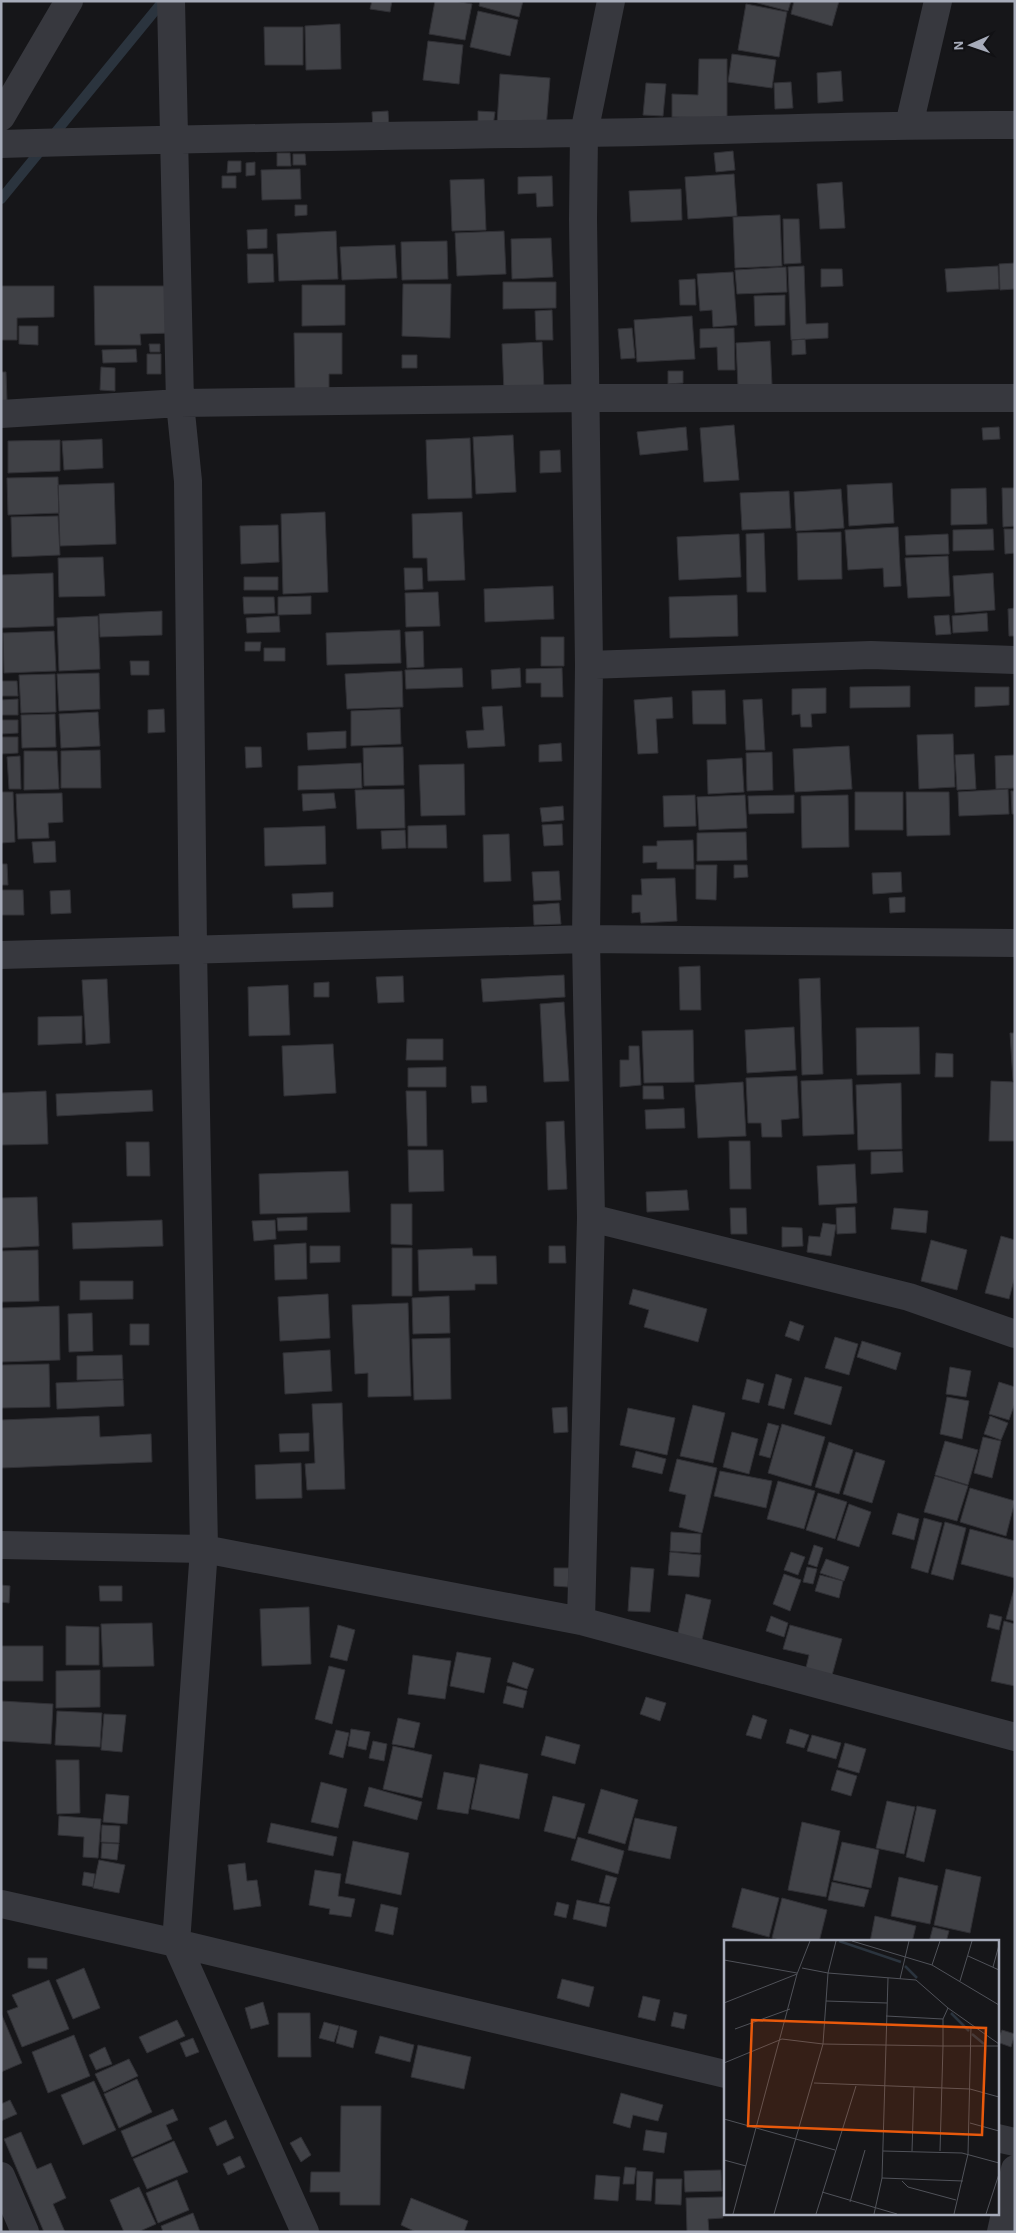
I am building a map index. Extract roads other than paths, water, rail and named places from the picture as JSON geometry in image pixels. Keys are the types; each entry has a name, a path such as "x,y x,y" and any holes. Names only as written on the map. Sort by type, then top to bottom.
{"street":[{"path":"1,117 69,1"},
{"path":"171,1 180,403 188,481 193,948 204,1549 176,1943 305,2232"},
{"path":"581,1621 591,1218 586,939 590,664 583,220 584,133 611,1"},
{"path":"909,125 938,1"},
{"path":"1,144 175,138 584,133 909,125 1015,126"},
{"path":"1,414 180,403 586,398 1015,398"},
{"path":"590,664 871,655 1015,660"},
{"path":"1,955 193,948 586,939 1015,943"},
{"path":"591,1218 909,1297 1015,1334"},
{"path":"1,1545 204,1549 581,1621 1015,1737"},
{"path":"1,1904 176,1943 724,2074"},
{"path":"998,2138 1015,2142"},
{"path":"1001,2232 1015,2169"},
{"path":"1,2176 25,2232"}],"waterway":[{"path":"1,199 163,1"}]}
